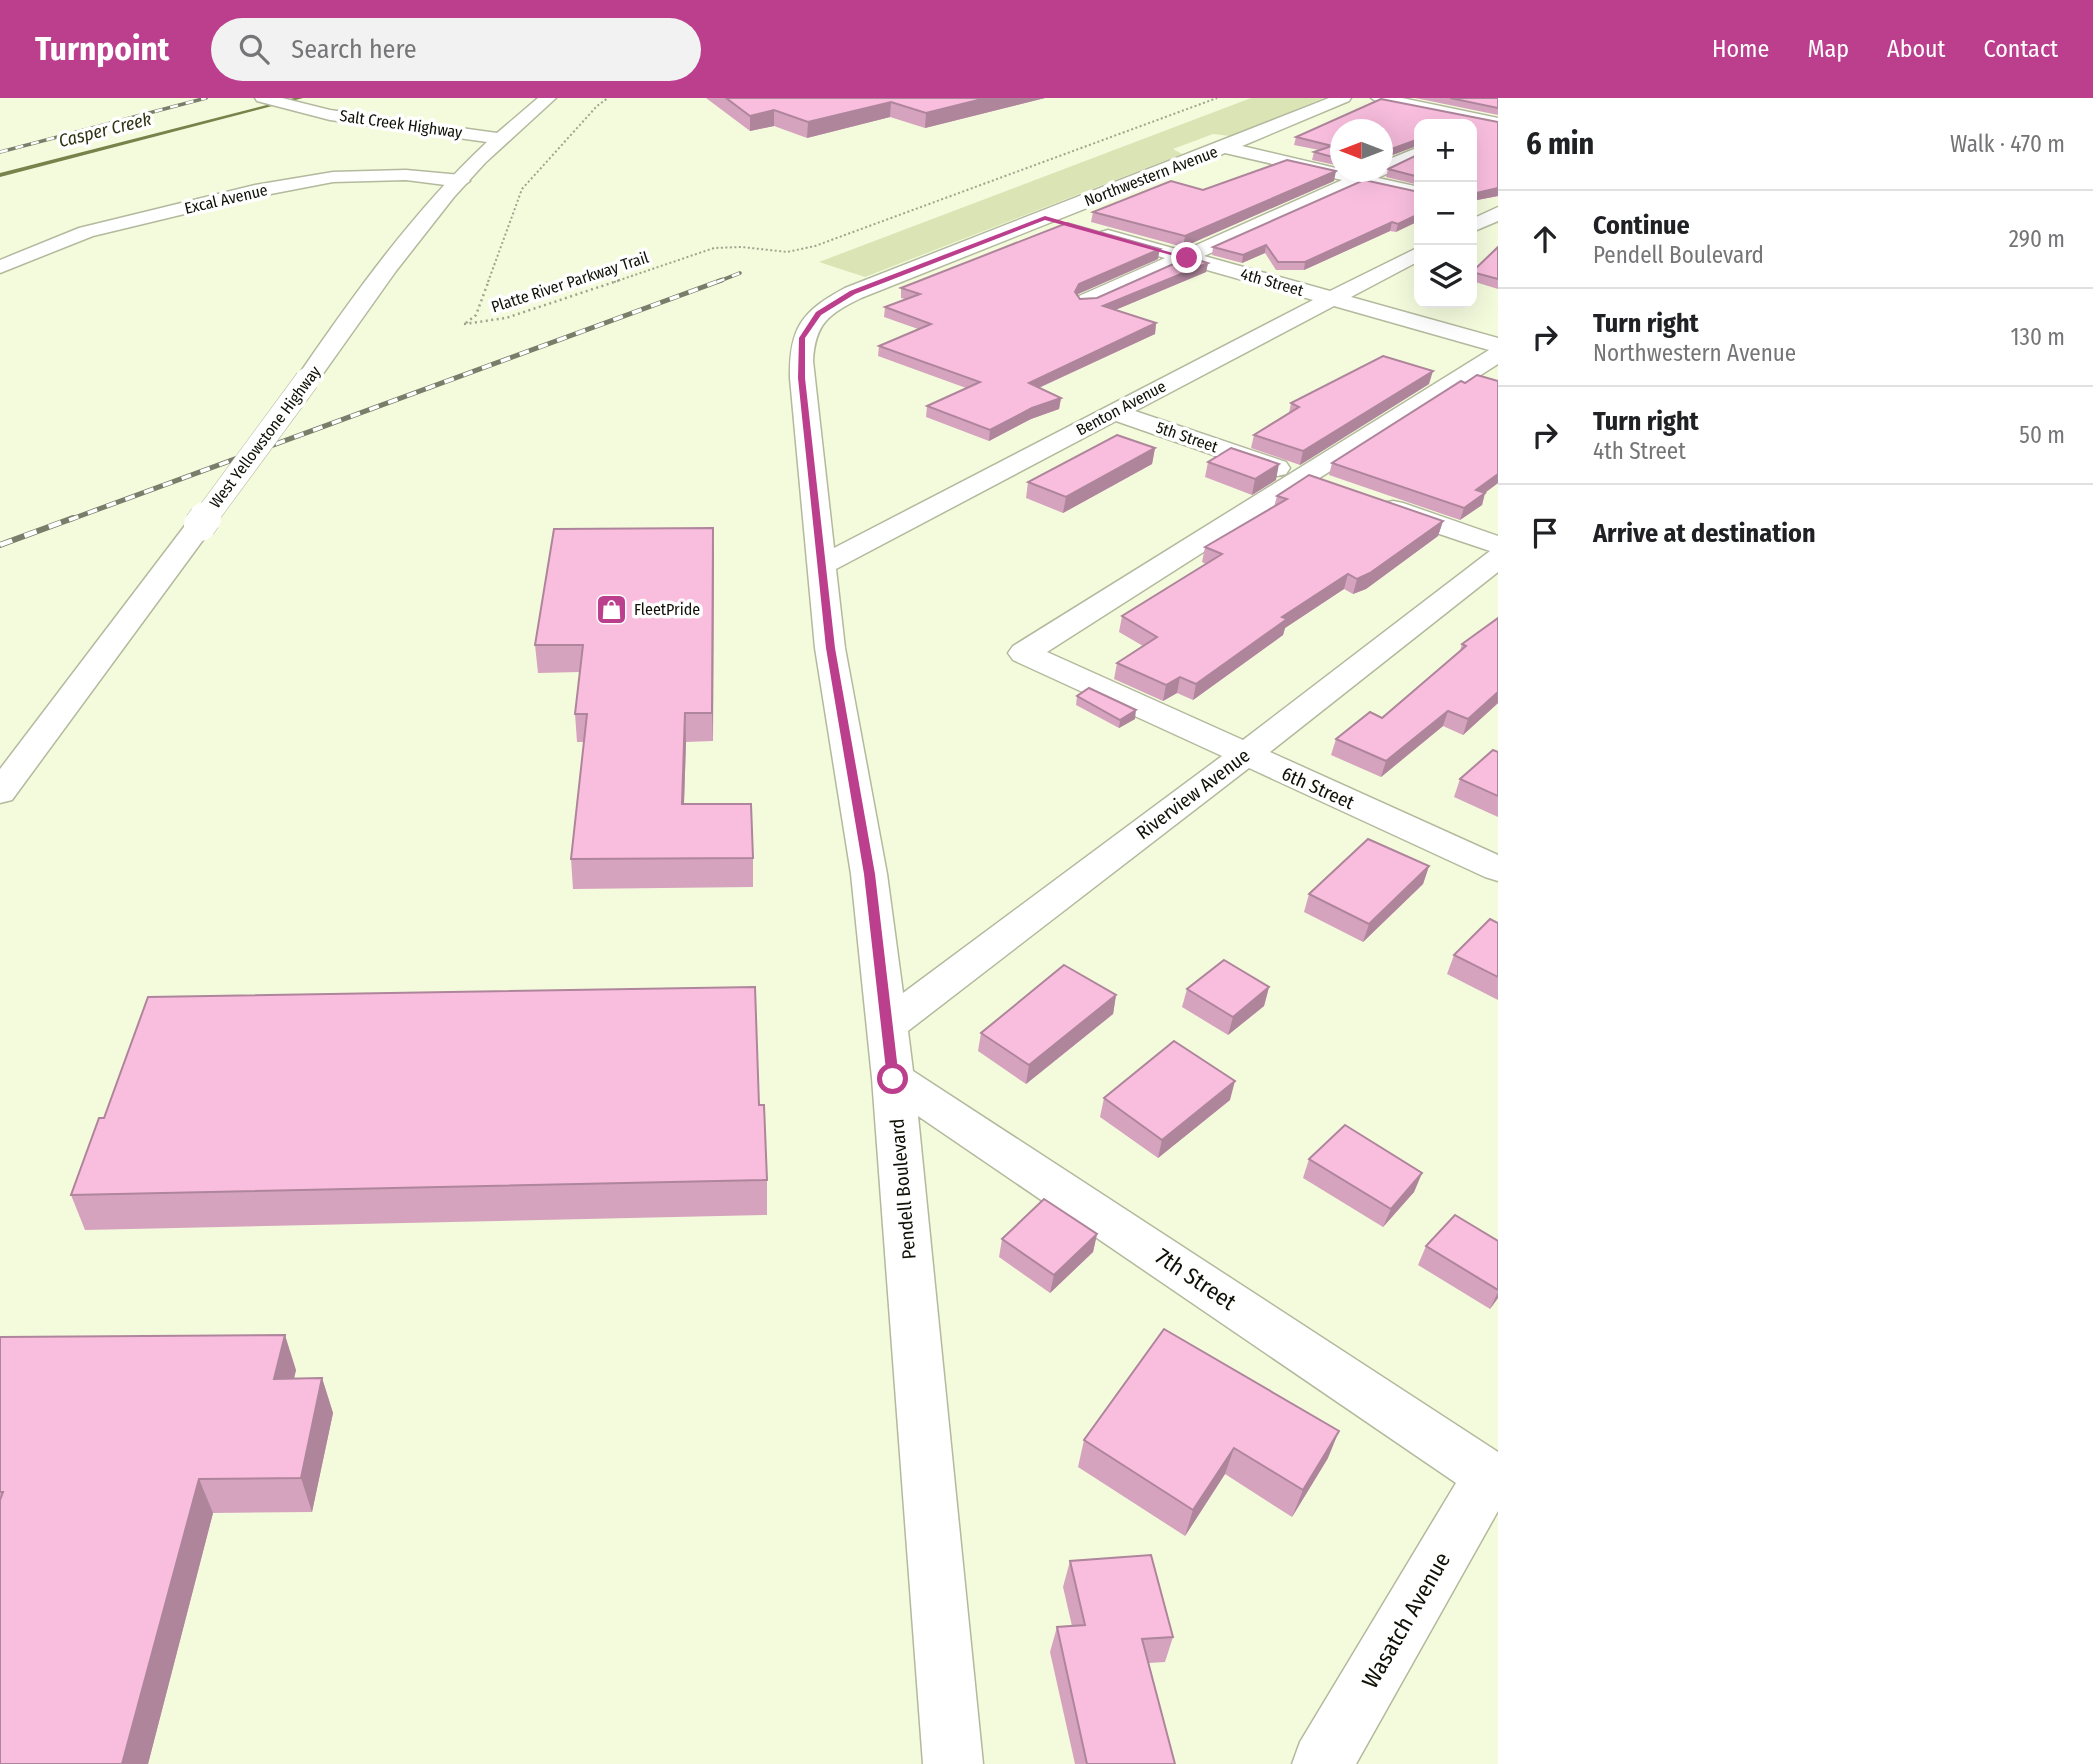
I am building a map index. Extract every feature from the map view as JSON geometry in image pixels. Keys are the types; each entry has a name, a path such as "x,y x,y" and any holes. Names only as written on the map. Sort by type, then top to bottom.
{"street":[{"name":"Salt Creek Highway","path":"263,98 330,115 499,138"},
{"name":"West Yellowstone Highway","path":"0,793 400,252 499,138 548,98"},
{"name":"Northwestern Avenue","path":"808,326 819,313 853,293 1224,148 1343,98"},
{"path":"1379,98 1495,120"},
{"path":"1477,126 1495,120"},
{"path":"1224,148 1330,169"},
{"path":"1393,164 1414,154"},
{"name":"Excal Avenue","path":"0,267 86,232 255,191 333,177 406,175 461,181"},
{"path":"1087,301 1354,182"},
{"path":"1385,182 1414,191"},
{"path":"1477,206 1498,212"},
{"path":"1477,223 1498,212"},
{"name":"4th Street","path":"1045,218 1498,345"},
{"name":"Benton Avenue","path":"822,565 1414,256"},
{"name":"Pendell Boulevard","path":"808,326 802,338 800,352 831,648 869,874 893,1079 953,1764"},
{"path":"1302,477 1498,354"},
{"name":"5th Street","path":"1114,412 1328,486"},
{"name":"6th Street","path":"1302,477 1024,653 1498,869"},
{"path":"1368,500 1498,545"},
{"name":"Riverview Avenue","path":"886,1027 1245,755 1498,558"},
{"name":"7th Street","path":"893,1079 1494,1478"},
{"name":"Wasatch Avenue","path":"1322,1764 1494,1478"}],"path":[{"name":"Platte River Parkway Trail","path":"608,98 597,106 522,189 476,315 464,324 506,318 714,248 742,247 788,252 815,246 1217,98"}],"green space":[{"path":"1251,98 1324,98 1230,136 1213,134 1173,149 1182,154 865,277 819,262"}],"building":[{"path":"726,98 986,98 926,113 891,102 808,122 774,110 750,116"},
{"path":"1450,98 1498,98 1498,108"},
{"path":"1381,99 1498,122 1498,188 1477,193 1477,119 1414,119 1414,141 1393,148 1393,119 1336,119"},
{"path":"1330,122 1330,146 1296,137"},
{"path":"1330,147 1330,156 1314,152"},
{"path":"1414,156 1414,176 1393,170 1393,167"},
{"path":"1287,160 1330,170 1330,174 1185,236 1093,212 1171,181 1203,190"},
{"path":"1359,182 1373,182 1414,191 1414,216 1398,224 1392,222 1305,262 1278,262 1266,245 1243,255 1213,247"},
{"path":"1067,223 1160,249 1079,284 1075,292 1080,299 1097,298 1189,257 1208,263 1103,306 1156,323 1029,383 1061,398 1032,408 990,430 927,406 980,382 879,346 931,324 885,307 920,294 901,288"},
{"path":"1498,247 1498,279 1477,273 1477,267"},
{"path":"1383,356 1433,371 1303,451 1254,435 1299,407 1291,403"},
{"path":"1477,375 1498,381 1498,474 1476,490 1485,493 1464,508 1332,463 1461,381 1465,383"},
{"path":"1117,435 1155,448 1066,497 1028,482"},
{"path":"1231,448 1279,464 1255,479 1208,462"},
{"path":"1309,475 1443,521 1370,573 1357,579 1348,574 1282,617 1287,619 1196,684 1180,677 1166,685 1117,663 1157,637 1122,616 1222,554 1205,547 1287,499 1277,496"},
{"path":"713,528 712,713 685,713 682,804 751,804 753,858 571,859 587,714 575,714 583,645 535,645 554,529"},
{"path":"1498,618 1498,692 1468,719 1448,711 1386,761 1336,739 1370,712 1382,718 1466,646 1462,644"},
{"path":"1089,688 1136,710 1120,720 1077,696"},
{"path":"1493,750 1498,752 1498,796 1460,779"},
{"path":"1368,839 1429,866 1369,924 1309,894"},
{"path":"1490,919 1498,923 1498,977 1454,955"},
{"path":"1224,960 1269,987 1233,1017 1187,989"},
{"path":"1064,965 1116,995 1029,1065 981,1033"},
{"path":"755,987 759,1105 764,1105 767,1180 71,1195 99,1118 104,1118 148,997"},
{"path":"1174,1041 1235,1081 1162,1140 1104,1098"},
{"path":"1345,1125 1422,1173 1391,1209 1309,1159"},
{"path":"1044,1199 1097,1234 1054,1275 1002,1239"},
{"path":"1455,1215 1498,1241 1498,1290 1426,1246"},
{"path":"1164,1329 1339,1431 1303,1490 1234,1448 1193,1510 1084,1440"},
{"path":"285,1335 274,1379 322,1378 301,1478 199,1479 122,1764 0,1764 0,1500 3,1492 0,1492 0,1337"},
{"path":"1151,1555 1173,1637 1142,1639 1175,1764 1087,1764 1057,1627 1085,1625 1070,1561"}],"waterway":[{"name":"Casper Creek","path":"0,175 300,98"}],"railway":[{"path":"0,152 206,98"},
{"path":"717,282 740,273"},
{"path":"69,520 722,280"},
{"path":"0,545 73,518"}],"place":[{"name":"FleetPride","path":"611,609"}],"route":[{"path":"893,1079 869,874 831,648 802,378 802,338 819,313 853,293 1045,218 1187,258"}]}
